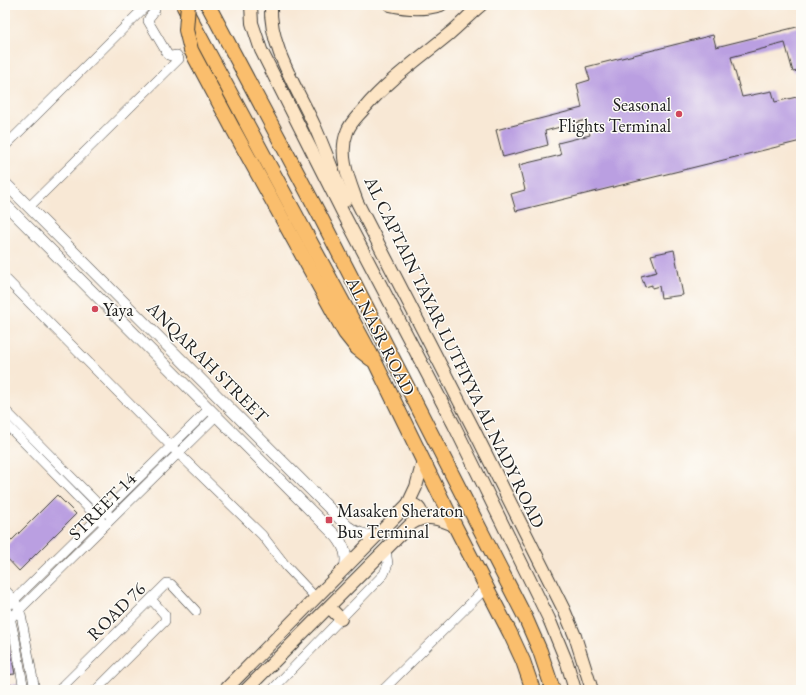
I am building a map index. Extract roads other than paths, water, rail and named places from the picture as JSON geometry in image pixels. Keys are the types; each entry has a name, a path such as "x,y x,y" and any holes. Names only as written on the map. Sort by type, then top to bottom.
{"main road":[{"name":"AL NASR ROAD","path":"183,5 375,362 454,526 519,654 533,690"},
{"path":"188,5 186,30 191,50 345,333 357,348 375,362"},
{"name":"AL NASR ROAD","path":"208,5 320,216 523,612 540,651 553,690"},
{"name":"AL CAPTAIN TAYAR LUTFIYYA AL NADY ROAD","path":"251,5 252,23 257,41 277,84 454,425 549,619 567,663 575,690"},
{"path":"271,5 274,34 279,50 323,147 351,217 353,232"},
{"path":"390,5 418,9 441,5"},
{"name":"AL CAPTAIN TAYAR LUTFIYYA AL NADY ROAD","path":"481,5 375,96 351,123 346,132 344,162 357,202 564,610 575,636 592,690"},
{"path":"323,147 326,151 334,155 341,156 344,153"},
{"path":"225,690 408,504 416,487 423,461"},
{"path":"408,504 417,506 421,512 422,518"},
{"path":"246,690 411,524 422,518 437,519 454,526"},
{"path":"329,607 341,619"}],"street":[{"path":"5,146 147,5"},
{"path":"29,207 179,59 177,55 168,55 148,21 149,17 155,11 153,5"},
{"name":"ANQARAH STREET","path":"5,183 352,530 364,535 377,536"},
{"name":"ANQARAH STREET","path":"5,204 341,542"},
{"path":"5,278 175,450 262,534 286,566 316,598"},
{"path":"5,410 102,514 105,525"},
{"name":"STREET 14","path":"11,618 112,518 212,412"},
{"path":"5,423 102,514 112,518"},
{"name":"STREET 14","path":"6,607 15,600 102,514 175,450"},
{"path":"345,568 346,554 341,542 348,538 352,530"},
{"path":"272,690 384,574 388,564 386,550"},
{"name":"ROAD 76","path":"59,690 166,584 170,583 196,610"},
{"path":"383,690 486,588"},
{"path":"5,590 15,600 20,610 38,689"},
{"path":"96,690 165,621 165,615 151,599"},
{"path":"6,607 11,618 24,690"}],"place":[{"name":"Seasonal Flights Terminal","path":"679,114"},
{"name":"Yaya","path":"95,309"},
{"name":"Masaken Sheraton Bus Terminal","path":"329,520"}]}
